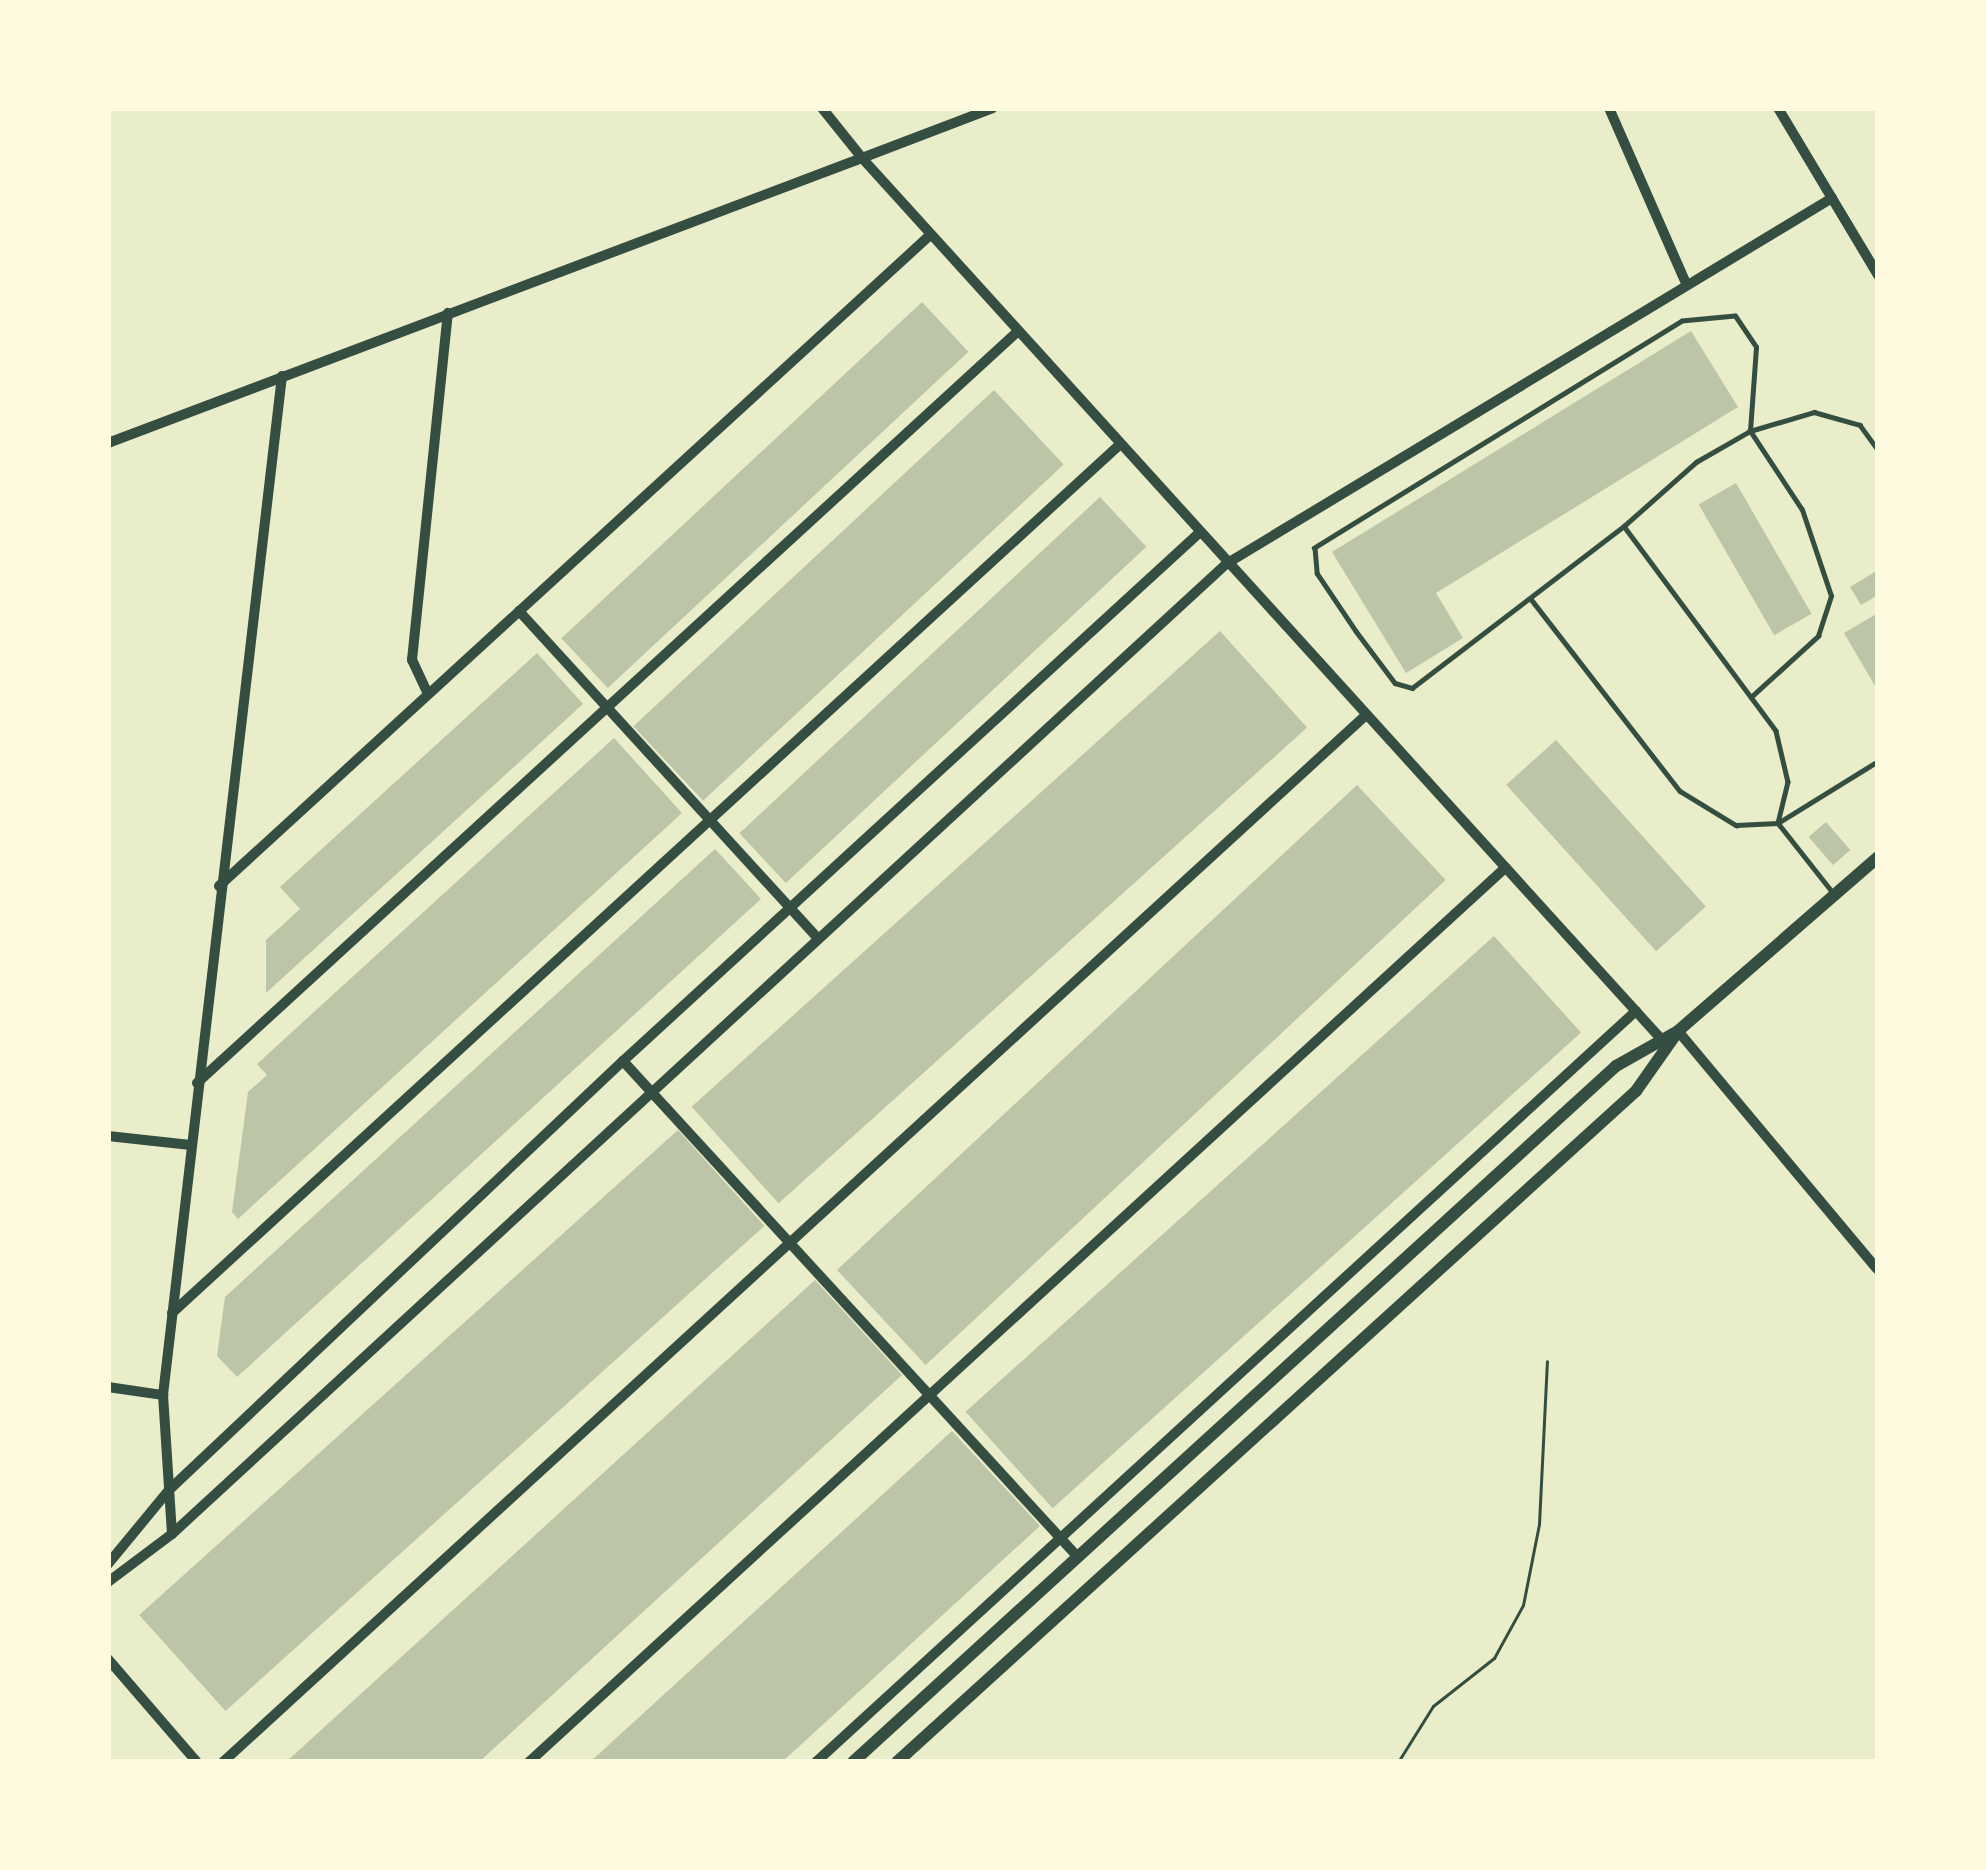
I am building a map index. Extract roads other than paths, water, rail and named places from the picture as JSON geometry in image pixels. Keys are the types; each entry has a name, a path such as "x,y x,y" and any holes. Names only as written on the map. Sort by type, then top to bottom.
{"street":[{"path":"822,108 927,238 1662,1040"},
{"path":"108,442 993,108"},
{"path":"1609,108 1685,281"},
{"path":"1778,108 1878,275"},
{"path":"108,1582 172,1534 1226,564 1685,281 1832,198"},
{"path":"219,886 927,238"},
{"path":"428,694 412,660 448,313"},
{"path":"197,1083 1015,334"},
{"path":"172,1534 163,1395 282,376"},
{"path":"172,1313 1118,446"},
{"path":"108,1564 169,1490 623,1061 1198,534"},
{"path":"519,611 818,938"},
{"path":"223,1762 1365,716"},
{"path":"853,1762 1075,1554 1616,1066 1678,1031 1878,857"},
{"path":"530,1762 1505,868"},
{"path":"816,1762 1636,1011"},
{"path":"897,1762 1636,1091 1678,1031"},
{"path":"1678,1031 1877,1269"},
{"path":"623,1061 1075,1554"},
{"path":"108,1136 190,1145"},
{"path":"108,1387 163,1395"},
{"path":"108,1659 197,1762"}],"lane":[{"path":"1751,697 1818,636 1831,596 1802,510 1750,431 1756,347 1735,316 1682,321 1315,548 1317,572 1356,631 1395,683 1412,688 1624,526 1696,462 1750,431 1814,412 1860,425 1878,451"},
{"path":"1624,526 1776,731 1788,782 1778,823"},
{"path":"1531,599 1680,791 1736,825 1778,823 1878,760"},
{"path":"1778,823 1836,894"}]}
